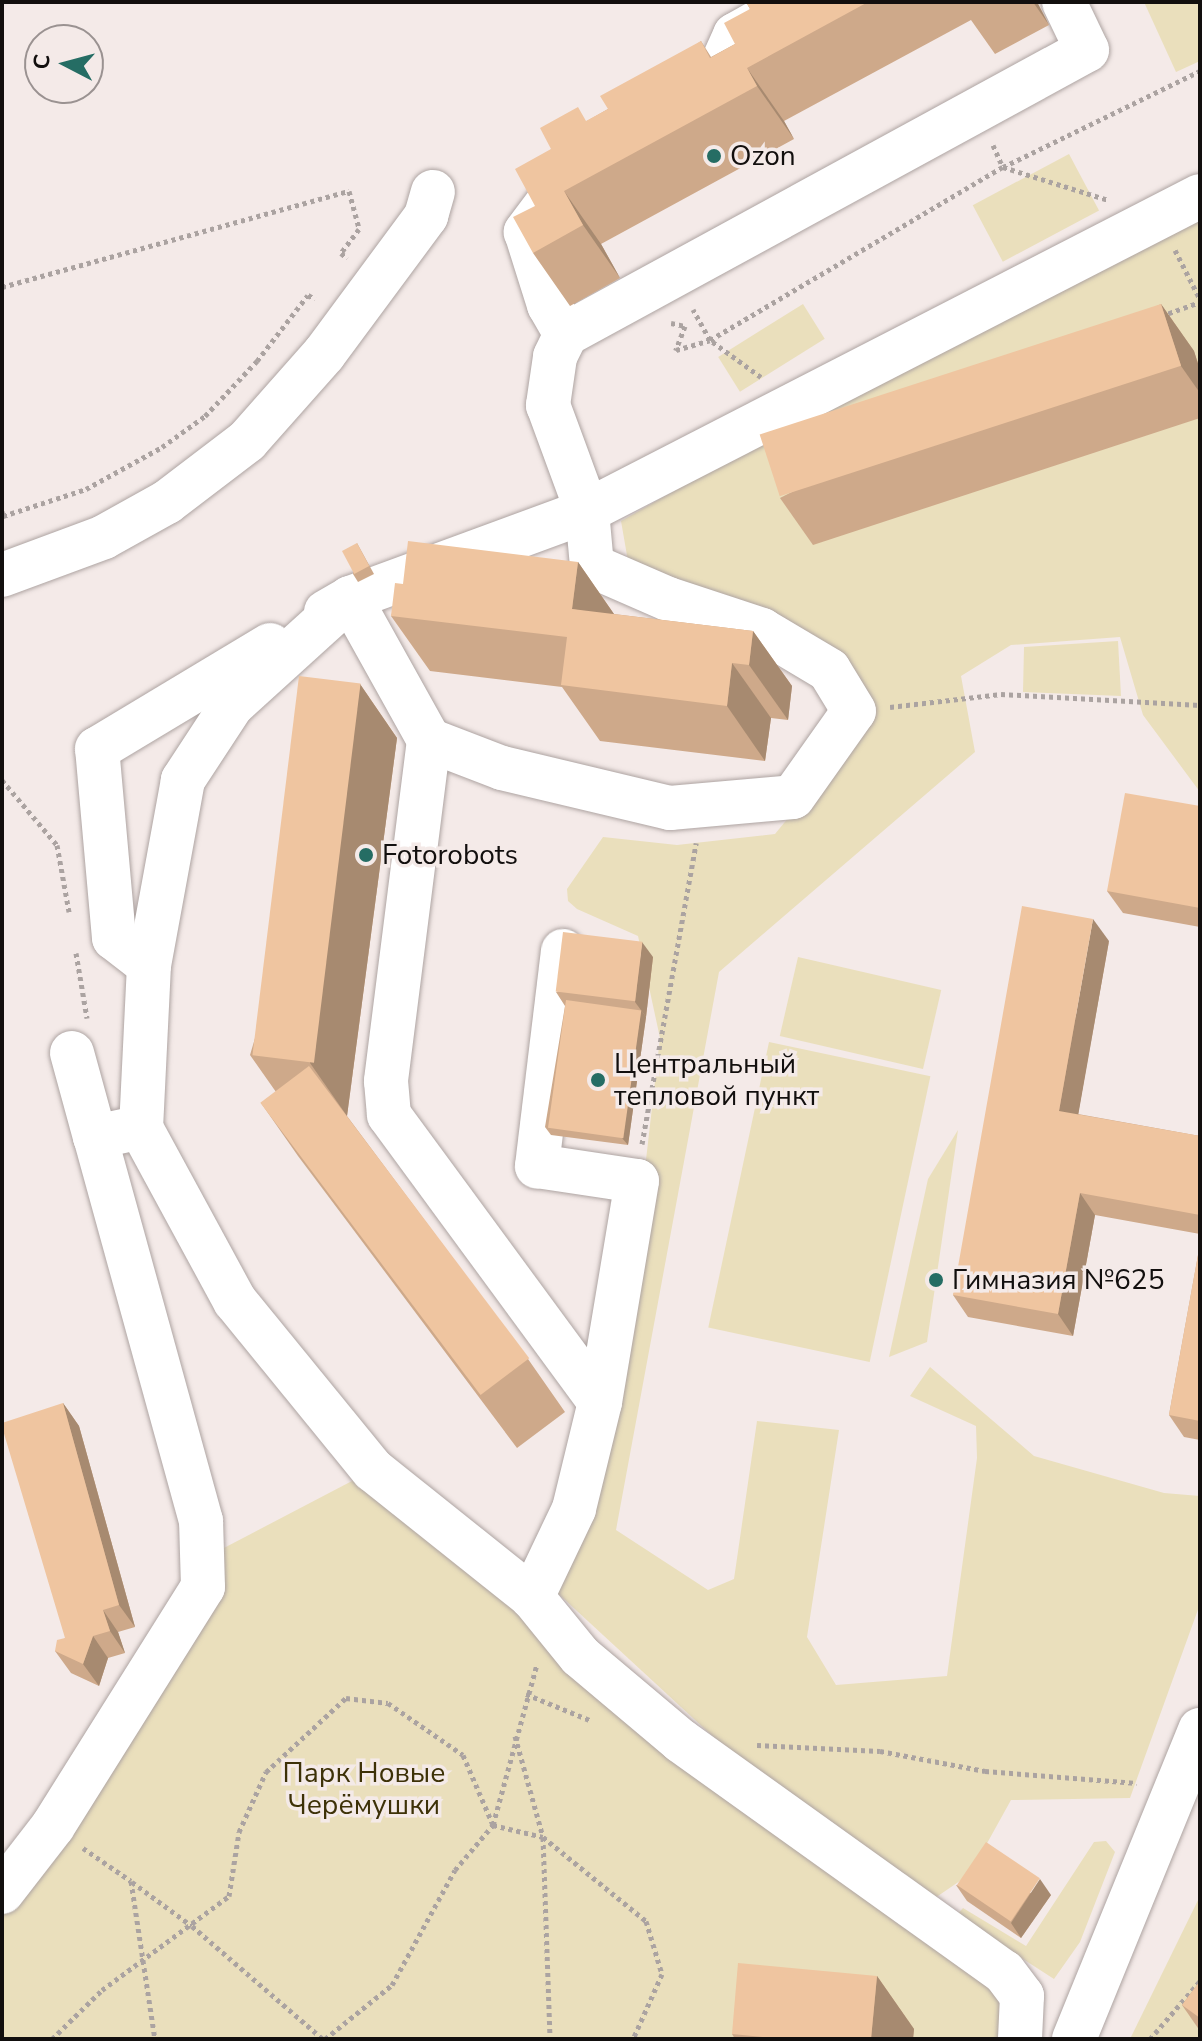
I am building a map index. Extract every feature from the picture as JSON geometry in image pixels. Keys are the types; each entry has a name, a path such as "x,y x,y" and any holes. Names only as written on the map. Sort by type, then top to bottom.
{"lane":[{"path":"662,112 713,84 735,35 794,2"},
{"path":"429,740 502,768 670,808 793,797 854,711 829,670 762,630 668,599 592,566 587,511 548,405 555,357 566,334 1087,50 1064,2"},
{"path":"566,334 549,305 526,232 576,166"},
{"path":"2,575 116,530 167,502 247,441 324,354 426,216 433,192"},
{"path":"149,965 114,938 97,749 350,598 587,511 1157,215 1200,196"},
{"path":"350,598 429,740 386,1081 389,1115 600,1402"},
{"path":"350,598 232,705 183,780 149,965 141,1128 235,1301 373,1470 532,1597 580,1656 681,1741 1004,1972 1022,1996 1020,2039"},
{"path":"532,1597 574,1509 600,1402 635,1181 537,1166 563,951"},
{"path":"2,1892 53,1826 203,1587 201,1521 72,1053"},
{"path":"95,1137 141,1128"},
{"path":"1074,2039 1200,1730"}],"path":[{"path":"770,384 710,340 1003,167 1200,71"},
{"path":"1003,167 1083,192"},
{"path":"2,287 349,191 359,229 341,253 351,261"},
{"path":"1157,215 1200,300 1157,317"},
{"path":"2,511 3,516 86,489 162,447 205,416 257,361 308,295 318,302"},
{"path":"896,706 1001,694 1200,705"},
{"path":"2,780 45,831"},
{"path":"635,1181 703,805"},
{"path":"53,1826 192,1926 324,2039 392,1985 455,1870 493,1825 514,1733 533,1675"},
{"path":"52,2039 102,1990 229,1896 239,1832 266,1772 346,1698 388,1703 463,1755 493,1825"},
{"path":"514,1733 543,1837 550,2039"},
{"path":"753,1745 880,1751 985,1771 1178,1787"},
{"path":"493,1825 543,1837 646,1921 662,1974 633,2039"},
{"path":"131,1881 155,2039"},
{"path":"1150,2039 1200,1981"}],"green space":[{"path":"1144,2 1200,2 1200,61 1176,72"},
{"path":"1069,154 1099,211 1003,262 973,205"},
{"path":"1200,193 1200,792 1143,715 1120,637 1011,645 961,676 975,752 719,972 616,1530 708,1590 734,1579 757,1421 839,1430 807,1637 836,1685 947,1676 977,1458 976,1426 910,1396 930,1367 1034,1456 1164,1493 1200,1496 1200,1604 1130,1798 1011,1800 970,1874 935,1898 746,1767 551,1587 633,1273 660,1038 638,936 577,909 568,901 567,889 603,837 677,845 775,834 866,723 831,650 629,567 621,521"},
{"path":"803,304 825,339 740,392 718,357"},
{"path":"1118,641 1121,696 1023,692 1024,647"},
{"path":"798,957 941,990 923,1069 780,1036"},
{"path":"769,1042 930,1076 870,1362 708,1328"},
{"path":"958,1130 927,1342 889,1357 928,1179"},
{"name":"Парк Новые Черёмушки","path":"373,1470 1004,1972 1020,2039 2,2039 2,1881 199,1561"},
{"path":"1106,1841 1115,1852 1080,1942 1054,1979 956,1916 963,1908 1026,1946 1094,1842"},
{"path":"1200,1896 1200,2039 1130,2039"}],"building":[{"path":"746,2 868,2 747,68 757,86 564,191 583,225 533,253 513,217 535,206 515,169 551,149 540,128 578,107 586,121 608,109 600,96 701,41 710,58 735,44 724,23 750,9"},
{"path":"1161,304 1181,366 780,496 760,434"},
{"path":"408,541 578,562 572,609 753,631 749,665 732,663 727,706 561,685 567,637 391,616 395,583 403,584"},
{"path":"357,543 369,566 354,574 342,551"},
{"path":"299,676 361,684 314,1063 252,1055"},
{"path":"1125,793 1200,806 1200,908 1107,891"},
{"path":"1022,906 1093,919 1059,1111 1200,1136 1200,1215 1080,1193 1058,1314 953,1295"},
{"path":"563,932 642,942 635,1001 556,992"},
{"name":"Центральный тепловой пункт","path":"566,1000 641,1011 623,1138 548,1128"},
{"path":"309,1066 529,1358 481,1395 260,1103"},
{"path":"1200,1244 1200,1421 1169,1415"},
{"path":"63,1403 119,1605 103,1610 110,1631 93,1636 83,1664 55,1651 57,1640 65,1638 2,1427 2,1423"},
{"path":"986,1842 1040,1878 1011,1921 957,1885"},
{"path":"738,1963 877,1976 871,2039 783,2039 732,2034"},
{"path":"1200,1981 1200,2018 1182,2005"}],"place":[{"name":"Ozon","path":"714,156"},
{"name":"Fotorobots","path":"366,855"},
{"name":"Центральный тепловой пункт","path":"598,1080"},
{"name":"Гимназия №625","path":"936,1280"}]}
